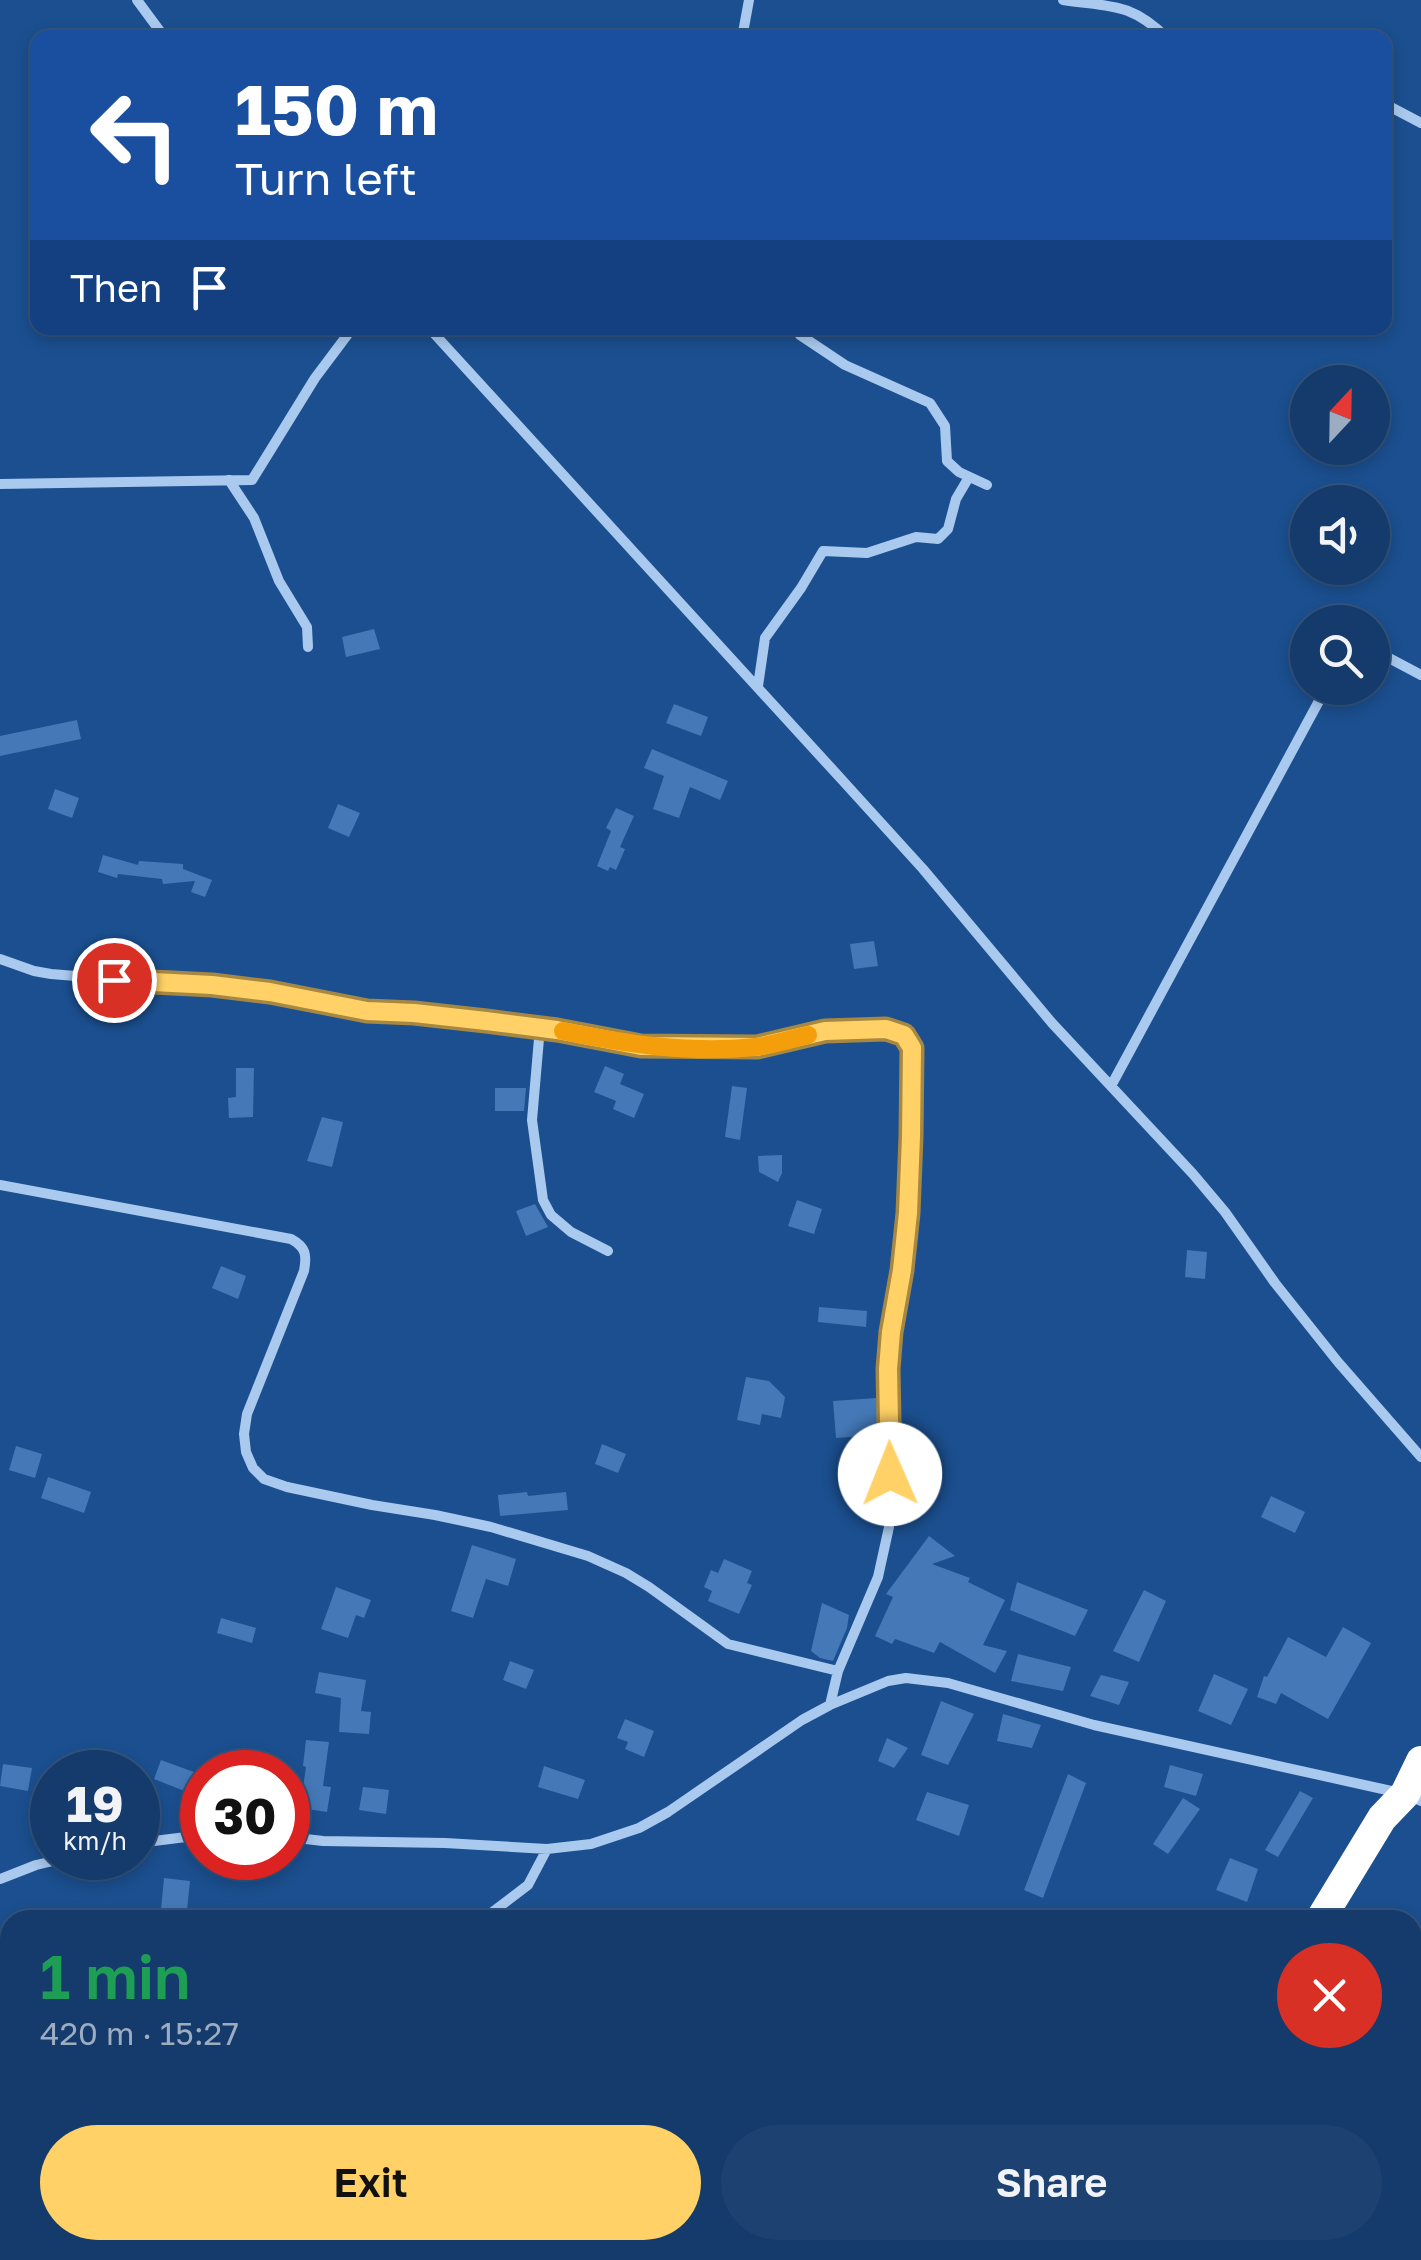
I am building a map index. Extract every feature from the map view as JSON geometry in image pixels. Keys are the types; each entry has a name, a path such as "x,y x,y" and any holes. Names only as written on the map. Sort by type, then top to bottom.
{"highway":[{"path":"1326,1910 1382,1818 1413,1797 1421,1761"}],"street":[{"path":"137,0 158,30"},
{"path":"744,30 750,0"},
{"path":"1063,0 1118,7 1146,18 1159,30"},
{"path":"1392,108 1421,122"},
{"path":"0,484 252,480 296,406 347,335"},
{"path":"435,335 758,686 923,870 1052,1023 1225,1212 1338,1362 1421,1457"},
{"path":"801,335 845,365 930,402 945,426 947,461 959,472 987,485"},
{"path":"758,686 765,638 823,551 867,553 916,538 938,540 948,528 956,499 969,477"},
{"path":"229,480 254,518 279,581 307,628 308,647"},
{"path":"1390,659 1421,675"},
{"path":"1111,1086 1317,705"},
{"path":"0,959 50,974 270,992 367,1011 540,1028 641,1046 757,1047 825,1031 886,1029 908,1039 912,1048 908,1201 888,1369 890,1528 878,1577 838,1671 830,1705"},
{"path":"540,1028 532,1120 542,1200 551,1215 571,1232 608,1251"},
{"path":"0,1185 291,1239 304,1248 304,1271 246,1414 246,1452 253,1468 264,1479 338,1498 491,1527 588,1556 648,1587 728,1644 838,1671"},
{"path":"310,1840 547,1850 591,1844 640,1828 830,1705 888,1681 922,1678 1141,1736 1413,1797"},
{"path":"495,1910 528,1885 547,1850"},
{"path":"0,1879 30,1867"}],"building":[{"path":"374,629 380,649 346,657 342,637"},
{"path":"674,704 708,717 701,736 666,723"},
{"path":"77,720 81,739 0,756 0,736"},
{"path":"652,749 728,781 720,800 690,787 679,818 653,809 664,776 644,768"},
{"path":"55,789 79,798 72,818 48,809"},
{"path":"338,804 360,813 349,837 328,828"},
{"path":"616,808 634,816 620,847 625,849 616,870 610,867 608,871 597,866 611,831 606,828"},
{"path":"103,855 138,865 139,861 183,864 183,869 212,880 205,897 191,892 195,881 163,884 162,879 118,874 117,878 98,872"},
{"path":"874,941 878,966 854,969 850,944"},
{"path":"605,1066 624,1074 620,1084 644,1094 634,1118 613,1109 616,1101 594,1092"},
{"path":"236,1068 254,1068 253,1117 229,1118 228,1098 236,1097"},
{"path":"732,1086 747,1088 740,1140 725,1137"},
{"path":"495,1088 526,1088 524,1111 495,1111"},
{"path":"322,1117 343,1122 332,1167 307,1161"},
{"path":"782,1155 778,1182 759,1172 758,1156"},
{"path":"797,1200 822,1209 814,1234 788,1226"},
{"path":"535,1204 548,1227 526,1236 516,1211"},
{"path":"1187,1250 1207,1252 1205,1279 1185,1277"},
{"path":"221,1266 246,1276 238,1299 212,1288"},
{"path":"819,1307 867,1311 866,1327 818,1322"},
{"path":"746,1377 769,1381 785,1397 781,1418 762,1414 760,1425 737,1420"},
{"path":"876,1398 879,1435 836,1438 833,1401"},
{"path":"602,1444 626,1454 618,1473 595,1464"},
{"path":"16,1446 42,1454 35,1478 9,1470"},
{"path":"48,1477 91,1492 84,1513 41,1498"},
{"path":"527,1492 528,1496 566,1492 568,1510 500,1516 498,1495"},
{"path":"1271,1496 1305,1512 1295,1533 1261,1517"},
{"path":"929,1536 955,1556 932,1564 970,1578 968,1582 1005,1600 983,1645 1007,1651 995,1673 940,1642 934,1653 875,1636 893,1597 886,1594"},
{"path":"472,1545 516,1559 508,1586 486,1579 473,1618 451,1611"},
{"path":"724,1559 752,1571 747,1583 752,1585 739,1614 708,1601 712,1591 704,1587 711,1570 718,1573"},
{"path":"1017,1582 1088,1610 1075,1636 1010,1610"},
{"path":"336,1587 371,1600 364,1618 356,1615 348,1638 321,1629"},
{"path":"1144,1590 1166,1601 1139,1662 1113,1651"},
{"path":"822,1603 849,1615 833,1661 811,1651"},
{"path":"221,1618 256,1628 252,1643 217,1633"},
{"path":"1343,1627 1371,1643 1328,1719 1281,1693 1276,1704 1257,1697 1264,1676 1267,1677 1288,1637 1326,1657"},
{"path":"1018,1654 1071,1667 1063,1691 1011,1681"},
{"path":"510,1661 534,1670 526,1689 503,1680"},
{"path":"319,1672 366,1680 361,1711 371,1712 369,1734 339,1732 341,1698 315,1693"},
{"path":"1214,1674 1248,1689 1231,1725 1198,1711"},
{"path":"1101,1675 1129,1682 1119,1705 1090,1696"},
{"path":"941,1701 974,1714 948,1765 921,1755"},
{"path":"1003,1714 1041,1725 1032,1748 997,1741"},
{"path":"625,1719 654,1731 644,1757 625,1749 628,1742 617,1738"},
{"path":"887,1738 908,1748 894,1768 878,1761"},
{"path":"306,1740 329,1742 323,1786 331,1787 327,1812 310,1809 310,1750 305,1750"},
{"path":"160,1763 180,1767 180,1789 160,1781"},
{"path":"3,1764 30,1768 28,1791 0,1786"},
{"path":"1170,1765 1203,1774 1196,1796 1164,1787"},
{"path":"544,1766 585,1780 578,1799 538,1787"},
{"path":"1068,1774 1086,1783 1043,1898 1024,1890"},
{"path":"363,1787 389,1790 386,1814 359,1810"},
{"path":"1300,1791 1313,1798 1278,1857 1265,1850"},
{"path":"927,1792 969,1805 959,1836 916,1820"},
{"path":"1183,1798 1200,1809 1168,1854 1153,1844"},
{"path":"1230,1858 1258,1869 1247,1902 1216,1890"},
{"path":"164,1878 190,1881 187,1910 161,1910"}],"slow traffic":[{"path":"563,1031 670,1048 757,1047 808,1035"}],"route":[{"path":"114,980 270,992 367,1011 557,1030 641,1046 757,1047 825,1031 886,1029 904,1035 912,1048 911,1136 908,1213 888,1369 890,1474"}]}
